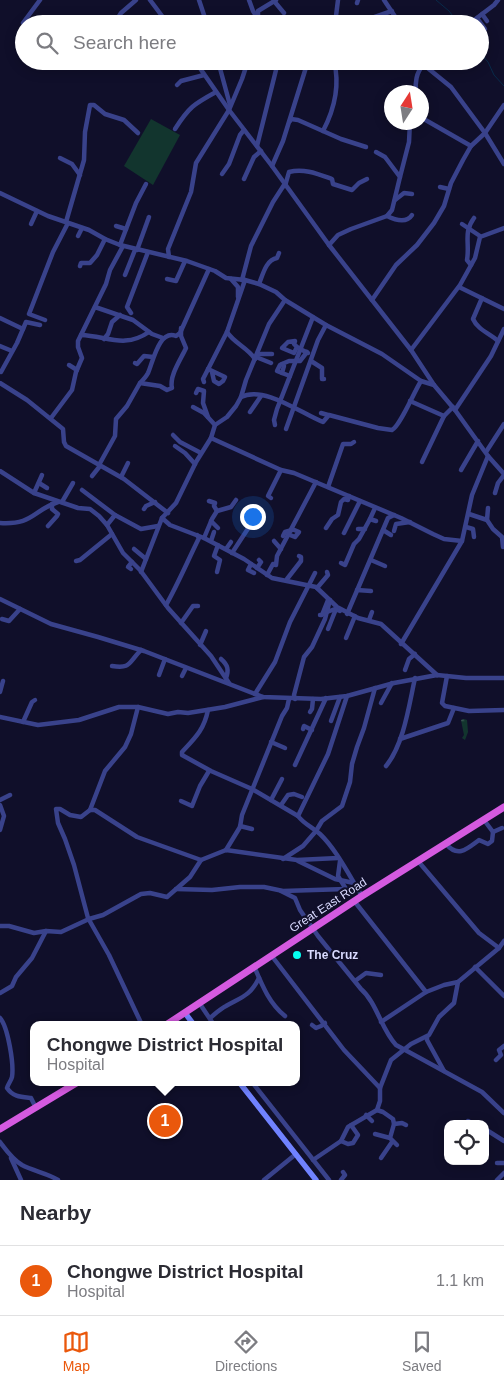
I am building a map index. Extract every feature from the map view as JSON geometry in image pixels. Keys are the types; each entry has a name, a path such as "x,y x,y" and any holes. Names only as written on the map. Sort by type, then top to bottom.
{"highway":[{"name":"Great East Road","path":"172,1021 362,896 504,807"},
{"path":"0,1130 72,1086"}],"main road":[{"path":"185,1013 191,1021"},
{"path":"242,1086 314,1179"}],"street":[{"path":"28,15 40,0"},
{"path":"120,15 136,0"},
{"path":"150,0 161,15"},
{"path":"199,0 204,15"},
{"path":"249,0 254,15"},
{"path":"336,15 338,0"},
{"path":"384,0 394,15"},
{"path":"482,14 498,0"},
{"path":"258,15 258,11 275,1 284,13"},
{"path":"379,15 392,11"},
{"path":"201,70 329,245 411,350 434,385 504,475 498,483 495,493"},
{"path":"220,70 229,108"},
{"path":"169,257 168,249 191,192 196,163 229,108 245,70"},
{"path":"244,178 259,148 276,70"},
{"path":"272,166 283,141 305,70"},
{"path":"323,131 331,112 336,88 336,70"},
{"path":"416,85 420,70"},
{"path":"429,70 451,86 504,164"},
{"path":"177,85 181,81 204,75"},
{"path":"175,128 194,103 216,92"},
{"path":"46,320 29,314 41,281 67,222 84,160 85,132 90,105 94,105 106,114 124,120 138,133"},
{"path":"372,300 396,265 417,245 434,223 444,206 449,189 471,146 485,134 504,106"},
{"path":"289,122 291,119 298,120 366,147"},
{"path":"429,122 471,146"},
{"path":"222,174 229,164 240,135 244,130"},
{"path":"389,217 410,142 408,138 409,130"},
{"path":"376,152 385,157 400,177"},
{"path":"60,158 72,164 80,174"},
{"path":"204,382 203,379 210,370 227,332 244,280 251,246 273,202 285,185 289,172 316,173 332,179 333,184 352,190 359,182 367,179"},
{"path":"51,418 72,390 82,358 78,347 81,335 106,284 110,270 122,246 126,229 146,184"},
{"path":"398,187 404,193"},
{"path":"440,187 449,189"},
{"path":"0,193 122,246 185,261 230,279 259,284 276,292 285,300 326,325 382,354 421,381 434,385"},
{"path":"393,198 404,193 412,194"},
{"path":"31,224 38,211"},
{"path":"329,245 338,235 351,229 389,217 398,221 407,220 412,215"},
{"path":"125,275 149,217"},
{"path":"471,265 467,260 467,228 474,218"},
{"path":"462,224 480,236"},
{"path":"116,226 126,229"},
{"path":"78,236 82,228"},
{"path":"480,236 504,228"},
{"path":"411,350 459,287 475,258 480,236"},
{"path":"80,266 82,263 90,263 105,240"},
{"path":"131,313 127,307 148,252"},
{"path":"259,284 270,260 278,258 279,253"},
{"path":"167,279 176,281 185,261"},
{"path":"92,476 100,465 115,435 116,419 127,406 148,372 163,338 172,334 176,336 182,328 209,269"},
{"path":"230,279 238,288 238,300"},
{"path":"459,287 504,309"},
{"path":"482,298 473,318 483,331 498,341"},
{"path":"231,299 238,300"},
{"path":"141,572 162,518 176,503 201,452 211,438 215,425 226,417 241,396 269,324 285,300"},
{"path":"95,307 133,320 149,332 163,338"},
{"path":"104,339 112,322 120,315"},
{"path":"275,425 274,420 280,400 312,317"},
{"path":"0,318 23,329"},
{"path":"0,373 26,322 40,325"},
{"path":"286,428 318,340 326,325"},
{"path":"140,383 160,386 167,390 172,388 170,385 186,348 181,336 182,328"},
{"path":"422,462 444,416 454,409 485,365 504,330"},
{"path":"81,335 114,341 132,340 149,332"},
{"path":"227,332 256,357 271,363"},
{"path":"0,346 12,351"},
{"path":"290,376 282,373 284,366 282,364 289,361 302,360 308,352 299,348"},
{"path":"256,357 272,354"},
{"path":"135,363 137,364 144,356 153,357"},
{"path":"311,361 322,368 322,379 324,379"},
{"path":"69,365 77,370"},
{"path":"320,413 392,430 398,425 421,381"},
{"path":"0,383 27,400 63,429 66,446 121,477 168,513"},
{"path":"196,393 198,389 204,391 203,403 208,417"},
{"path":"241,396 249,394 280,400 312,420 324,422 328,415"},
{"path":"250,412 261,396"},
{"path":"410,401 444,416"},
{"path":"193,407 208,417 215,425"},
{"path":"401,644 462,541 472,495 487,454 504,424"},
{"path":"173,435 180,442 201,452"},
{"path":"211,438 281,470 294,473 395,515 444,538 462,541"},
{"path":"461,470 478,441"},
{"path":"328,487 343,444 354,442"},
{"path":"175,446 195,464"},
{"path":"121,477 128,463"},
{"path":"271,498 268,496 281,470"},
{"path":"0,471 34,493 78,508 90,509 107,525 123,553 211,656 230,684"},
{"path":"34,493 42,475"},
{"path":"267,575 273,564 276,564 281,549 316,482"},
{"path":"38,483 48,488"},
{"path":"0,523 22,523 46,506 60,502 74,483"},
{"path":"82,490 115,515 141,529 158,526"},
{"path":"326,528 332,519 338,515 341,502 344,499 348,500 350,496"},
{"path":"209,500 215,503 214,506 217,512"},
{"path":"204,538 217,512 231,506 236,500"},
{"path":"344,533 360,501"},
{"path":"144,509 155,502"},
{"path":"48,526 58,516 52,509 52,504"},
{"path":"341,563 346,565 354,544 366,529 368,520 375,508"},
{"path":"487,520 488,508"},
{"path":"469,514 487,520 502,537 503,546"},
{"path":"107,525 115,515"},
{"path":"395,515 396,524"},
{"path":"389,530 388,518 395,515"},
{"path":"162,518 170,525 226,549 275,579 287,580 318,589 330,600 336,609"},
{"path":"368,520 376,521"},
{"path":"211,521 216,530 211,541"},
{"path":"348,613 371,560 389,530 396,524 410,522"},
{"path":"232,553 251,524 255,526"},
{"path":"466,527 473,529 474,538"},
{"path":"358,529 366,529"},
{"path":"283,536 285,532 291,531"},
{"path":"76,561 80,560 112,534"},
{"path":"166,605 199,538 197,535"},
{"path":"274,541 281,549"},
{"path":"226,549 231,542"},
{"path":"217,572 220,560 214,556 218,545"},
{"path":"134,549 146,559"},
{"path":"287,580 300,561 301,558 299,556"},
{"path":"258,568 259,560"},
{"path":"371,560 385,566"},
{"path":"131,570 128,567 132,562"},
{"path":"251,564 248,570 254,573"},
{"path":"367,569 373,572"},
{"path":"287,580 288,571"},
{"path":"275,579 277,572"},
{"path":"307,591 311,592 318,589 328,575 327,572"},
{"path":"254,694 275,662 290,622 315,574"},
{"path":"357,590 370,591"},
{"path":"0,599 51,624 141,650 263,697 314,699 348,696 415,678 437,675 466,678 504,678"},
{"path":"226,850 240,826 242,815 271,742 282,716 294,695 304,657 312,647 330,600"},
{"path":"320,615 322,615 330,600"},
{"path":"181,623 193,606 198,606"},
{"path":"2,619 9,621 20,609"},
{"path":"328,629 336,609"},
{"path":"327,612 336,609 381,624 437,675"},
{"path":"369,620 372,612"},
{"path":"346,638 356,616"},
{"path":"200,645 206,631"},
{"path":"112,666 124,668 128,666 141,650"},
{"path":"404,670 409,659 415,654"},
{"path":"159,675 165,659"},
{"path":"221,659 227,665 228,672 226,678"},
{"path":"182,676 186,668"},
{"path":"447,676 442,702 445,706 469,711 504,710"},
{"path":"386,766 395,753 400,739 415,678"},
{"path":"0,692 3,681"},
{"path":"381,703 392,684"},
{"path":"283,858 303,846 322,821 342,806 350,782 352,764 375,688"},
{"path":"332,721 340,696"},
{"path":"298,816 328,754 348,696"},
{"path":"0,717 38,725 79,720 119,707 138,707 168,714 208,710 263,697"},
{"path":"295,765 326,698"},
{"path":"310,712 314,699"},
{"path":"23,722 32,702 35,700"},
{"path":"138,707 131,734 125,747 105,771 90,810 81,817 70,815 57,808 55,812 74,865 89,919 110,955 140,1021"},
{"path":"400,739 448,723 454,708"},
{"path":"208,710 206,719 196,738 182,754 209,771 252,789 298,816 303,823 316,831 324,839 362,896"},
{"path":"303,729 304,726 312,730"},
{"path":"271,742 285,748"},
{"path":"181,801 192,806 200,786 209,771"},
{"path":"271,800 282,779"},
{"path":"281,806 288,796 294,794 302,797"},
{"path":"0,800 10,795"},
{"path":"0,805 4,816 0,830"},
{"path":"90,810 102,813 137,837 201,860"},
{"path":"446,844 451,850 456,852 464,851 479,840 488,844 492,841 493,832 484,820"},
{"path":"240,826 252,829"},
{"path":"493,832 502,828"},
{"path":"0,926 9,926 34,933 46,931 61,932 89,919 103,915 141,894 150,893 167,897 190,877 201,860 226,850 297,860 339,860"},
{"path":"297,860 340,880 354,884"},
{"path":"339,860 338,876 346,889"},
{"path":"418,861 479,933 499,948"},
{"path":"175,889 212,890 247,887 264,887 281,891 346,889 354,891 358,889"},
{"path":"281,891 294,898 313,929 368,996 391,1040 404,1051 482,1092 504,1113"},
{"path":"354,902 426,992"},
{"path":"0,993 12,986 16,977 32,958 46,931"},
{"path":"381,1022 426,992 444,984 458,982 499,948 504,941"},
{"path":"271,955 344,1050 380,1088"},
{"path":"254,966 267,996 285,1016"},
{"path":"476,967 504,996"},
{"path":"354,981 366,974 382,975"},
{"path":"210,1018 226,1006 248,994 254,988 259,978"},
{"path":"377,1110 380,1101 380,1088 391,1060 411,1044 427,1037 438,1017 454,1003 458,982"},
{"path":"200,1004 212,1021"},
{"path":"0,1018 4,1022 12,1052 12,1077 7,1088 18,1097 31,1098 36,1108"},
{"path":"312,1025 316,1028 324,1023"},
{"path":"427,1037 445,1071"},
{"path":"496,1060 501,1055 500,1050 504,1046"},
{"path":"255,1086 329,1180"},
{"path":"380,1101 384,1112"},
{"path":"313,1160 341,1140 346,1129 351,1125 377,1110 384,1112 393,1119 394,1124 391,1140 381,1158"},
{"path":"366,1115 372,1121"},
{"path":"394,1124 402,1123 406,1125"},
{"path":"341,1140 348,1144 353,1143 358,1135 351,1125"},
{"path":"489,1132 504,1141"},
{"path":"375,1134 391,1140 397,1145"},
{"path":"0,1142 11,1156 22,1165 58,1180"},
{"path":"264,1180 296,1154"},
{"path":"11,1156 21,1180"},
{"path":"497,1163 504,1163"},
{"path":"341,1180 345,1175 343,1172"},
{"path":"497,1180 504,1173"}],"green space":[{"path":"151,119 180,135 153,185 124,166"},
{"path":"461,720 467,720 468,732 465,740 462,738 464,735"}],"waterway":[{"path":"436,0 452,15"},
{"path":"489,64 494,75 504,86"}],"place":[{"name":"The Cruz","path":"297,955"},
{"name":"Chongwe District Hospital","path":"165,1121"}]}
